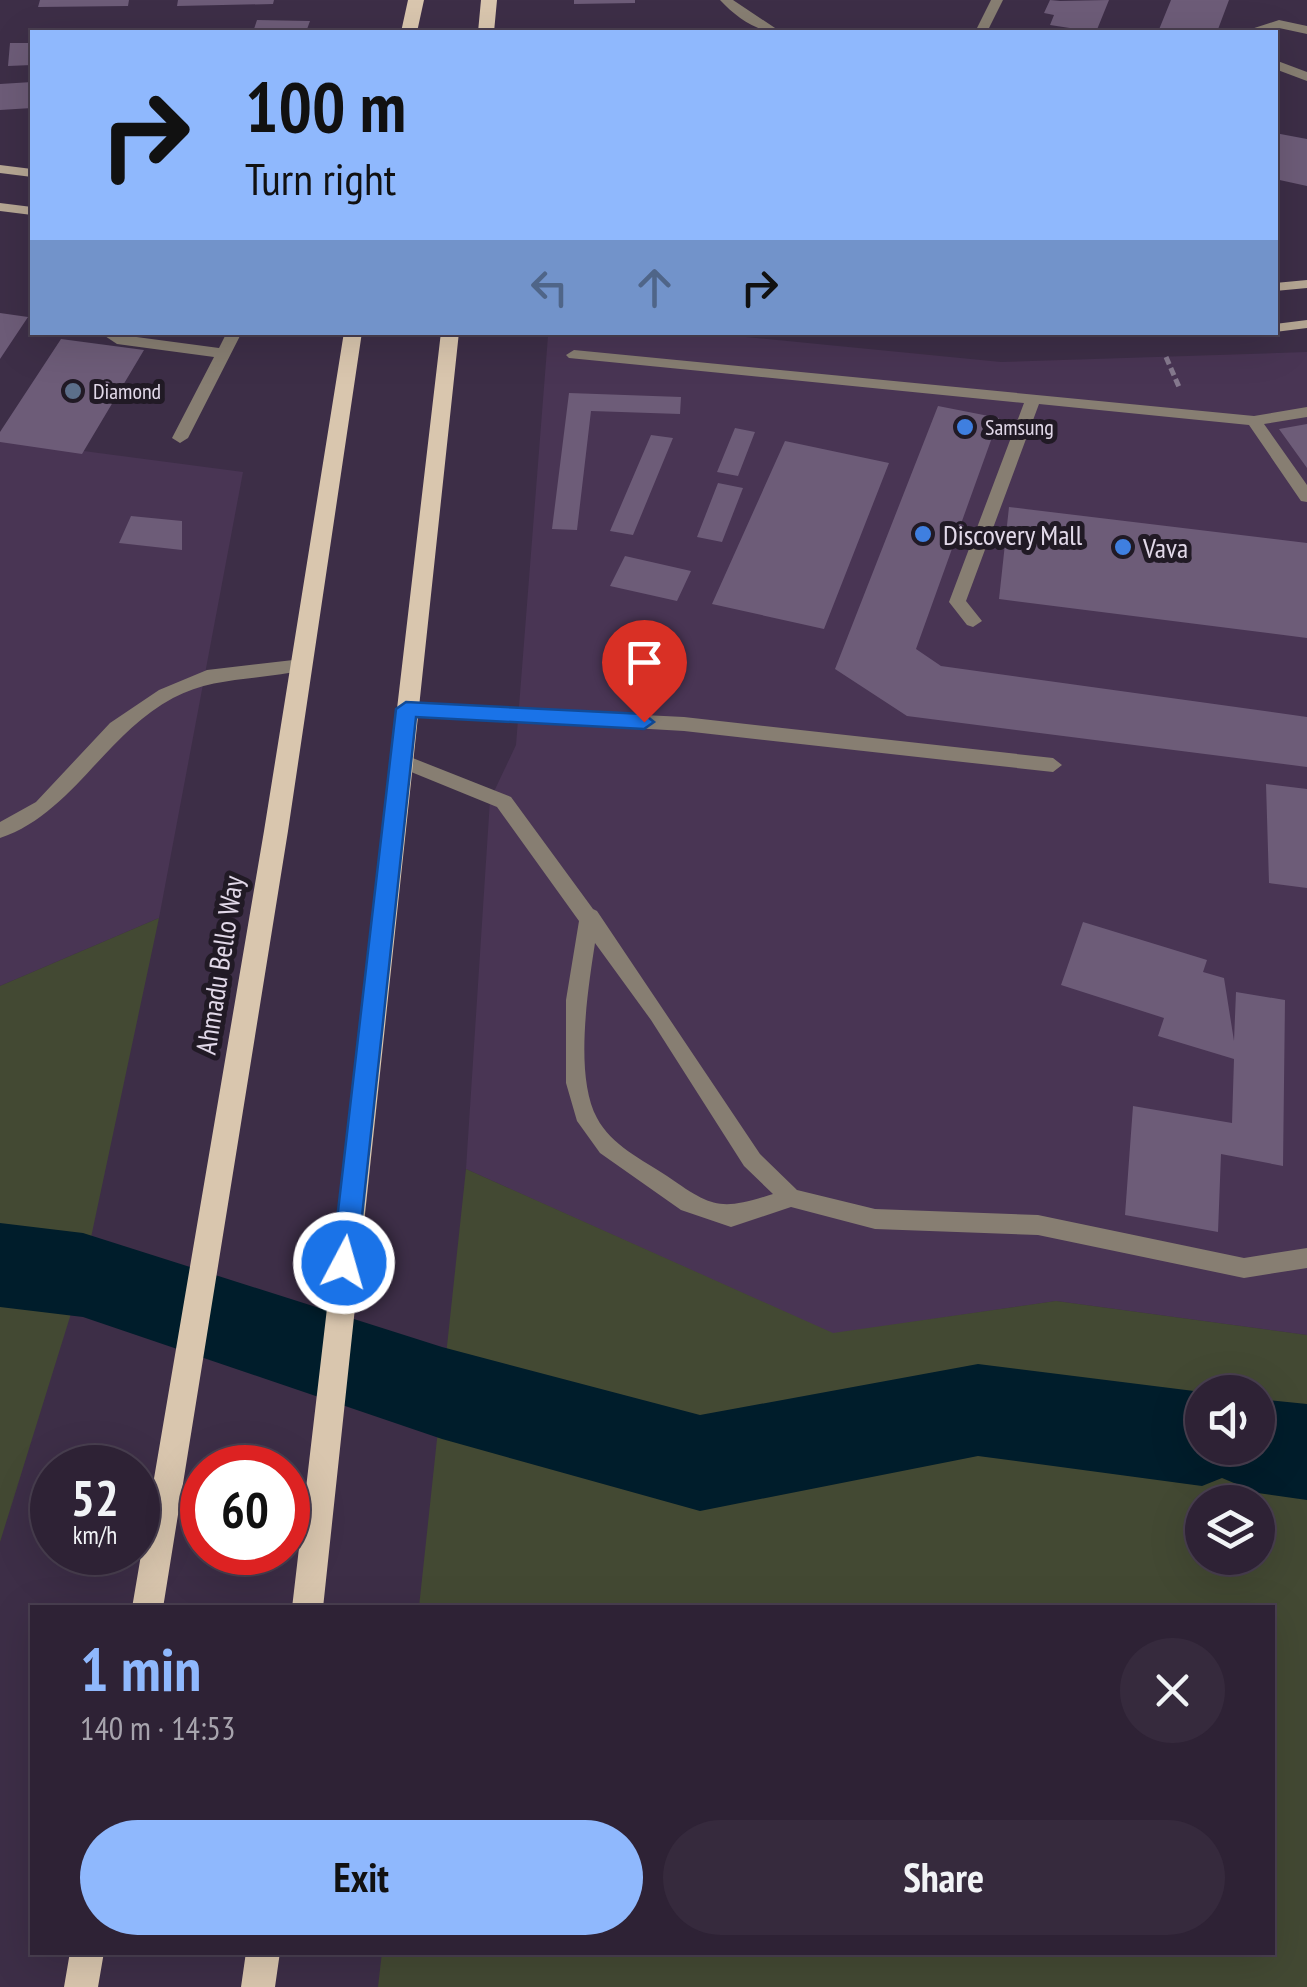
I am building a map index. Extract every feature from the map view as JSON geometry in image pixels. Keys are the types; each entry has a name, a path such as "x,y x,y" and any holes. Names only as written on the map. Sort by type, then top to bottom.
{"main road":[{"path":"409,30 416,0"},
{"path":"486,30 489,0"},
{"path":"0,169 30,172"},
{"path":"0,207 30,211"},
{"path":"1278,287 1307,284"},
{"path":"1278,328 1307,324"},
{"name":"Ahmadu Bello Way","path":"147,1605 276,831 353,335"},
{"path":"307,1605 450,335"},
{"path":"81,1987 87,1955"},
{"path":"258,1987 263,1955"}],"street":[{"path":"726,0 742,16 771,30"},
{"path":"982,30 997,0"},
{"path":"1256,30 1279,24 1307,30"},
{"path":"1278,65 1307,76"},
{"path":"111,335 226,354"},
{"path":"180,438 234,335"},
{"path":"574,355 1254,422 1307,412"},
{"path":"973,621 957,602 1033,399"},
{"path":"1254,422 1307,497"},
{"path":"0,832 42,807 116,728 166,694 207,676 302,665"},
{"path":"406,709 684,724 1053,766"},
{"path":"400,760 504,802 590,916 752,1160 791,1198 875,1219 1038,1225 1244,1268 1307,1258"},
{"path":"590,916 576,1000 576,1083 586,1121 608,1147 690,1203 731,1217 791,1198"}],"shaded area":[{"path":"725,335 1001,362 1307,352 1307,1335 1056,1301 833,1334 466,1169 490,800 516,745 548,336"},
{"path":"0,440 243,472 159,918 0,986"}],"green space":[{"path":"159,918 83,1275 0,1542 0,986"},
{"path":"466,1169 833,1333 1056,1301 1307,1335 1307,1987 378,1987 382,1955 1275,1955 1275,1605 419,1605"}],"building":[{"path":"40,0 129,0 128,6 38,7"},
{"path":"178,0 274,0 273,4 177,6"},
{"path":"574,0 635,0 635,3 574,4"},
{"path":"1050,0 1109,0 1097,30 1050,25 1054,15 1044,13"},
{"path":"1171,0 1229,0 1218,30 1159,30"},
{"path":"257,20 310,21 307,30 254,30"},
{"path":"10,43 30,43 30,65 8,66"},
{"path":"30,82 30,108 0,110 0,84"},
{"path":"1278,134 1307,139 1307,186 1278,180"},
{"path":"0,313 28,317 0,359"},
{"name":"Diamond","path":"61,339 144,350 82,454 0,442 0,432"},
{"path":"569,393 681,397 680,414 591,411 577,530 552,529"},
{"name":"Discovery Mall","path":"938,406 999,418 916,649 941,666 1307,717 1307,767 907,716 835,669"},
{"path":"1307,424 1307,468 1279,429"},
{"path":"735,428 755,432 738,476 717,472"},
{"path":"651,435 673,438 633,535 610,531"},
{"path":"785,441 889,463 824,629 712,604"},
{"path":"718,483 743,488 722,542 697,537"},
{"name":"Discovery Mall","path":"1009,507 1307,543 1307,638 999,599"},
{"path":"131,516 182,521 182,550 119,543"},
{"path":"625,556 691,571 677,601 610,586"},
{"path":"1266,784 1307,789 1307,888 1269,883"},
{"path":"1083,922 1207,960 1203,972 1224,978 1234,1041 1236,992 1285,1000 1283,1166 1221,1154 1218,1232 1125,1215 1133,1106 1232,1123 1234,1059 1158,1036 1164,1018 1061,985"}],"waterway":[{"path":"0,1265 83,1275 442,1393 700,1463 978,1410 1185,1437"},
{"path":"1275,1448 1307,1452"}],"place":[{"name":"Diamond","path":"73,391"},
{"name":"Samsung","path":"965,427"},
{"name":"Discovery Mall","path":"923,534"},
{"name":"Vava","path":"1123,547"}],"route":[{"path":"344,1263 406,709 644,722"}]}
